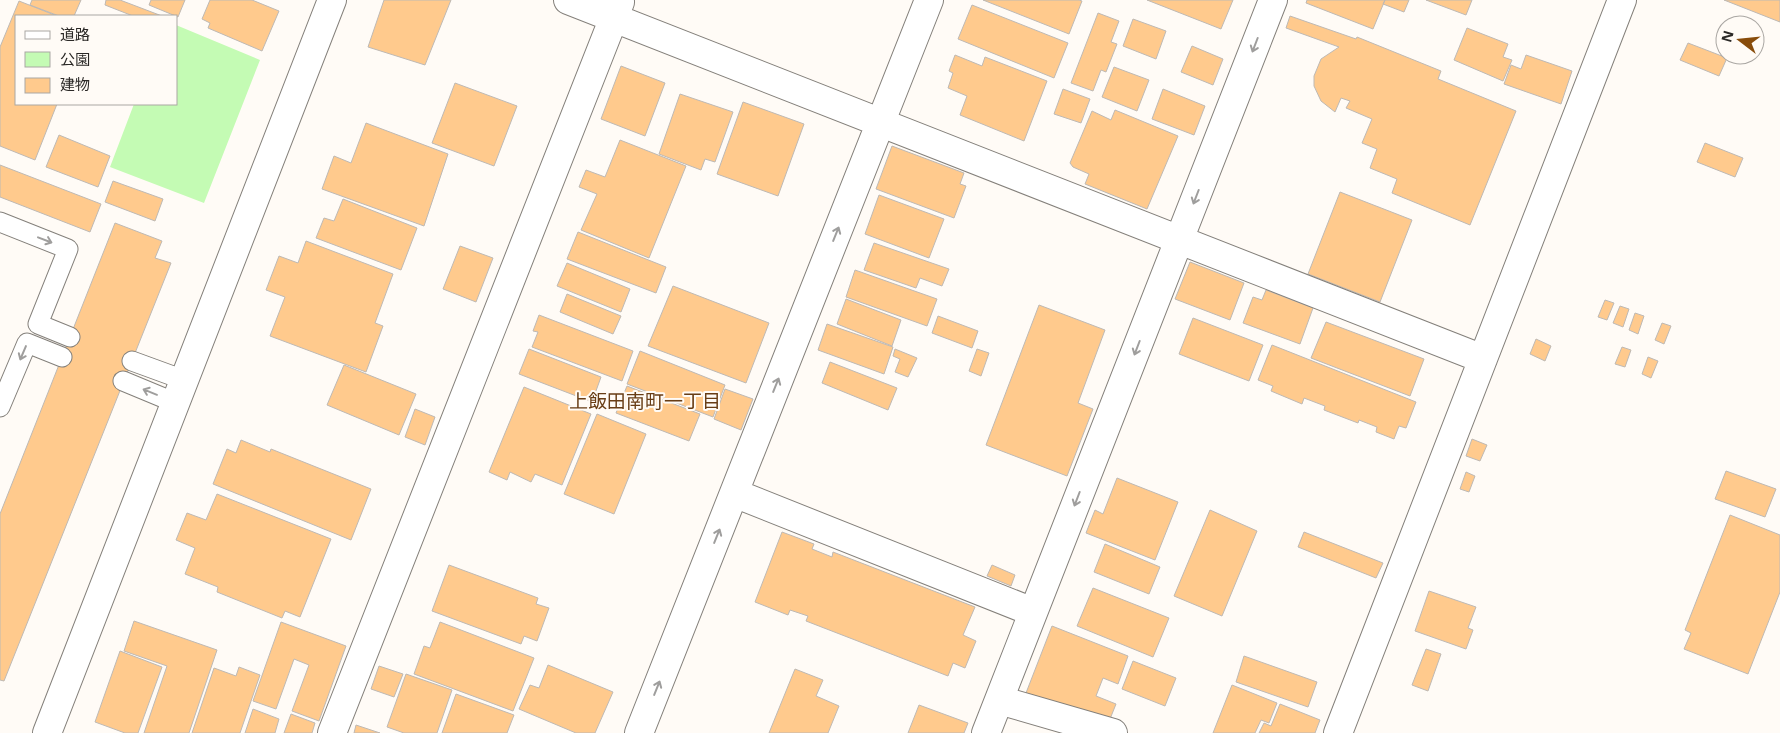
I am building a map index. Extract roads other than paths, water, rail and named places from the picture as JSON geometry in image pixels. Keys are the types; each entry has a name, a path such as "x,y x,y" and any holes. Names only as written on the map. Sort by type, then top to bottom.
{"street":[{"path":"47,733 332,0"},
{"path":"568,0 617,9 880,124 1483,359"},
{"path":"639,733 929,0"},
{"path":"986,733 1273,0"},
{"path":"1338,733 1622,0"},
{"path":"332,733 617,9"},
{"path":"734,493 1033,612"},
{"path":"999,700 1113,733"}],"lane":[{"path":"0,222 68,249 38,324 70,336"},
{"path":"0,407 28,343 62,357"},
{"path":"132,361 180,392"},
{"path":"123,381 180,392"}],"district":[{"name":"上飯田南町一丁目","path":"645,401"}]}
